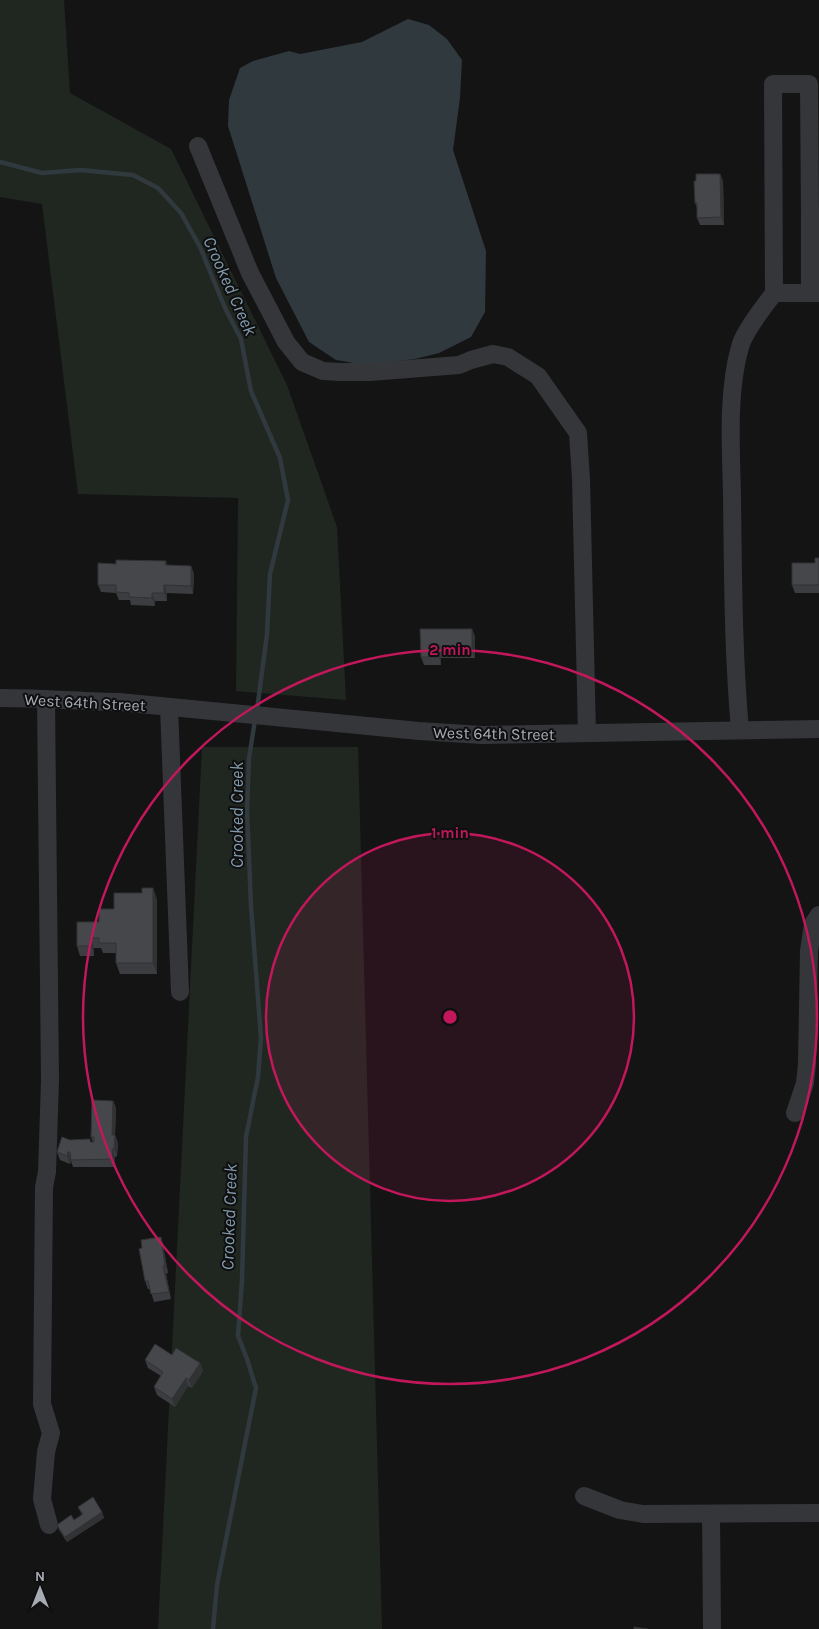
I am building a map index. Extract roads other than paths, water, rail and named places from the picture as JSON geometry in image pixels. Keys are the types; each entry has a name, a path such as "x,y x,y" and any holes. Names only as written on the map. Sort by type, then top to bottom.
{"street":[{"path":"740,730 735,644 732,526 731,451 733,382 740,346 774,293 773,84 809,84 814,216 814,293 774,293"},
{"path":"198,146 250,273 286,342 302,362 323,371 370,372 460,365 493,354 508,357 538,376 578,433 581,479 587,733"},
{"name":"West 64th Street","path":"0,698 119,702 298,720 482,735 819,729"},
{"path":"46,699 50,1080 48,1172 44,1187 42,1404 51,1432 46,1452 42,1498 49,1525"},
{"name":"West 64th Street","path":"170,707 180,992"},
{"path":"795,1113 805,1083 809,951 813,924 819,915"},
{"path":"584,1496 620,1510 643,1514 819,1513"},
{"path":"711,1514 712,1629"}],"waterway":[{"name":"Crooked Creek","path":"0,162 42,173 80,170 133,175 158,188 181,213 200,247 225,308 241,339 251,391 280,458 288,500 270,574 267,634 257,710"},
{"name":"Crooked Creek","path":"213,1629 217,1585 256,1388 238,1336 242,1280 246,1137 258,1077 261,1038 251,906 247,811 249,758 255,720"}]}
